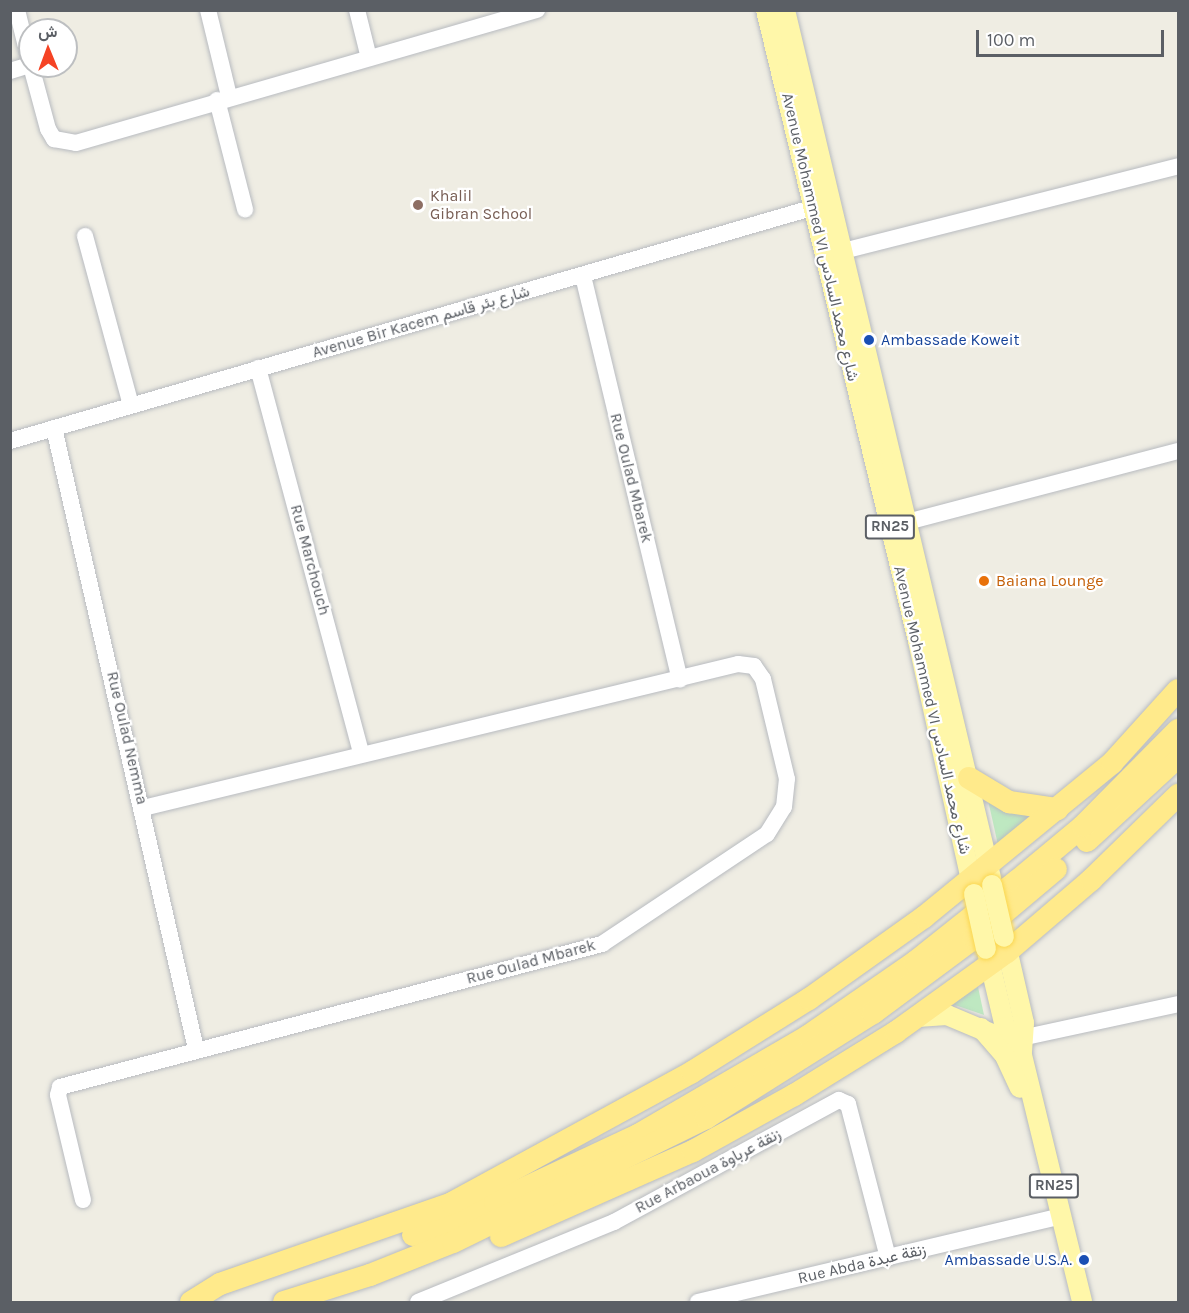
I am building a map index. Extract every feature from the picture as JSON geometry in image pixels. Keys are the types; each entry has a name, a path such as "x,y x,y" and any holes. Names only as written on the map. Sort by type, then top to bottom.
{"highway":[{"path":"191,1302 220,1284 434,1211 512,1173 692,1072 799,1005 981,881 1057,808 1112,762 1179,690"},
{"path":"191,1302 306,1270 447,1222 580,1164 705,1098 844,1012 967,922 1083,826 1179,730"},
{"path":"370,1275 502,1220 648,1149 819,1050 974,938 1143,793 1179,757"},
{"path":"969,778 1009,802 1057,808"},
{"path":"284,1302 370,1275 465,1250 595,1197 748,1121 917,1017 997,951 1091,880 1179,795"}],"main road":[{"name":"Avenue Mohammed VI شارع محمد السادس","path":"766,10 823,205 843,251 969,778 981,881"},
{"name":"Avenue Mohammed VI شارع محمد السادس","path":"785,10 823,205 1039,1131 1082,1302"},
{"path":"917,1017 947,1015 1019,1044"},
{"path":"981,1028 1015,1073 1030,1118 1039,1131"}],"street":[{"path":"208,10 245,209"},
{"path":"357,10 369,58"},
{"path":"34,78 48,129 54,139 76,143 512,14 537,10"},
{"path":"843,251 1179,165"},
{"name":"Avenue Bir Kacem شارع بئر قاسم","path":"10,441 823,205"},
{"path":"85,236 131,405"},
{"name":"Rue Oulad Mbarek","path":"583,276 680,679"},
{"name":"Rue Marchouch","path":"258,368 361,753"},
{"name":"Rue Oulad Nemma","path":"54,428 143,808 196,1049"},
{"path":"907,522 1179,451"},
{"name":"Rue Oulad Mbarek","path":"83,1200 58,1090 64,1085 602,944 754,845 778,822 787,793 763,679 754,666 738,664 361,753 143,808"},
{"path":"1019,1044 1179,1004"},
{"name":"Rue Arbaoua زنقة عرباوة","path":"430,1301 614,1222 839,1100 848,1104 888,1258"},
{"name":"Rue Abda زنقة عبدة","path":"698,1302 1062,1216"}],"green space":[{"path":"988,800 1036,815 998,845"},
{"path":"978,987 984,1015 952,1004"}],"place":[{"name":"Khalil Gibran School","path":"418,205"},
{"name":"Ambassade Koweit","path":"869,340"},
{"name":"Baiana Lounge","path":"984,581"},
{"name":"Ambassade U.S.A.","path":"1084,1260"}]}
